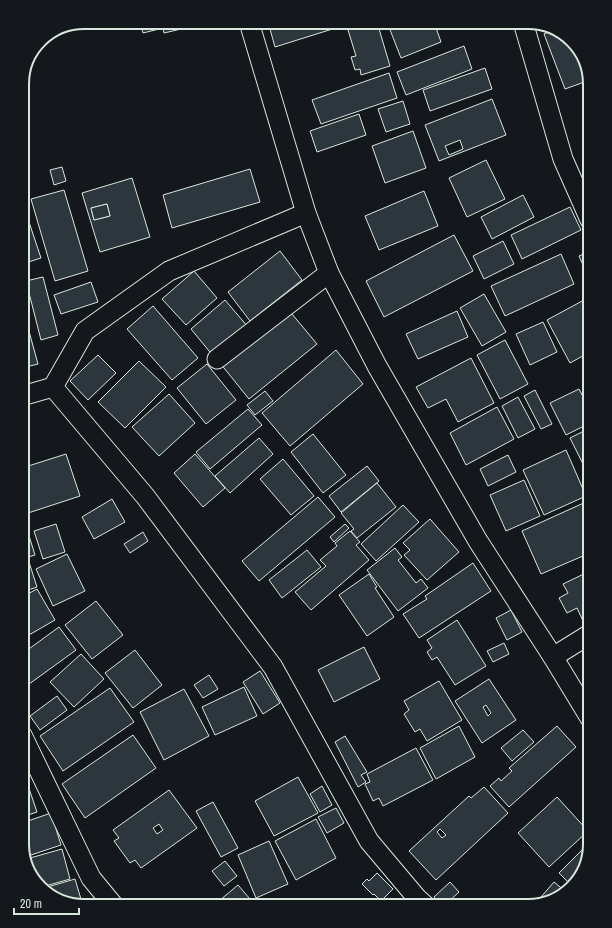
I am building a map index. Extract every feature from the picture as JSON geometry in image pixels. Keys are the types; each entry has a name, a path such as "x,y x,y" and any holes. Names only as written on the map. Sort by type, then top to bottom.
{"street":[{"path":"251,29 306,213 329,273 377,366 478,541 583,706"},
{"path":"526,29 563,159 583,204"},
{"path":"29,394 53,387 85,331 169,271 306,213"},
{"path":"217,359 329,273"},
{"path":"53,387 145,496 273,667 369,841 418,899"},
{"path":"553,657 583,638"},
{"path":"29,750 91,878 108,899"}],"building":[{"path":"142,29 159,29 143,33"},
{"path":"163,29 181,29 164,33"},
{"path":"270,29 332,29 275,47"},
{"path":"379,29 390,66 361,75 360,69 355,70 351,57 356,56 348,30"},
{"path":"390,29 436,29 441,42 401,58"},
{"path":"547,33 555,36 572,51 579,63 583,82 565,89 544,34"},
{"path":"464,46 472,69 406,95 397,72"},
{"path":"485,68 492,89 430,111 423,90"},
{"path":"389,73 397,98 321,124 312,100"},
{"path":"492,99 506,135 439,161 425,125","holes":["460,140 463,149 449,155 445,146"]},
{"path":"403,101 410,124 386,132 378,109"},
{"path":"359,114 366,135 317,152 310,131"},
{"path":"413,131 426,168 385,183 372,146"},
{"path":"486,160 505,199 467,217 449,178"},
{"path":"62,167 66,181 54,185 50,170"},
{"path":"250,169 260,202 172,228 163,195"},
{"path":"132,178 150,237 100,252 82,193","holes":["107,204 110,216 94,220 91,208"]},
{"path":"64,190 88,271 55,281 31,199"},
{"path":"424,191 438,226 379,250 365,216"},
{"path":"523,195 534,217 492,239 481,217"},
{"path":"107,204 110,216 94,220 91,208"},
{"path":"570,207 581,230 522,259 511,235"},
{"path":"29,222 41,258 29,262"},
{"path":"454,235 473,271 384,317 366,281"},
{"path":"503,241 514,264 484,279 473,256"},
{"path":"280,251 302,280 250,321 228,292"},
{"path":"561,254 574,284 505,316 491,286"},
{"path":"583,254 583,265 579,256"},
{"path":"194,271 217,298 186,325 162,299"},
{"path":"43,277 58,335 41,340 29,293 29,280"},
{"path":"91,282 98,302 61,314 54,295"},
{"path":"484,294 506,332 482,346 460,308"},
{"path":"225,300 248,327 214,357 191,329"},
{"path":"583,301 583,356 570,363 547,320"},
{"path":"153,306 198,358 172,380 127,329"},
{"path":"287,308 317,344 249,399 220,363"},
{"path":"457,311 468,337 418,359 406,334"},
{"path":"543,322 557,352 530,365 516,334"},
{"path":"29,331 38,364 29,366"},
{"path":"505,340 528,384 500,399 477,355"},
{"path":"336,350 363,384 290,446 262,413"},
{"path":"98,355 116,373 88,400 70,381"},
{"path":"471,358 494,403 458,422 446,399 428,408 416,387"},
{"path":"139,361 166,387 125,428 98,402"},
{"path":"207,364 236,400 206,424 177,388"},
{"path":"579,389 583,397 583,426 566,435 550,403"},
{"path":"535,390 552,424 541,429 524,396"},
{"path":"265,391 273,401 255,415 247,405"},
{"path":"169,394 195,423 159,456 132,427"},
{"path":"518,397 535,429 518,438 502,406"},
{"path":"497,407 514,439 466,465 450,433"},
{"path":"248,409 262,425 210,469 196,452"},
{"path":"583,432 583,464 570,438"},
{"path":"313,434 346,475 323,493 291,452"},
{"path":"259,438 273,454 230,493 215,476"},
{"path":"566,450 583,489 583,497 544,515 523,470"},
{"path":"66,454 80,496 29,513 29,466"},
{"path":"195,454 225,488 203,507 174,473"},
{"path":"508,455 516,472 488,486 480,469"},
{"path":"283,459 314,496 291,515 260,479"},
{"path":"367,466 379,481 341,512 329,496"},
{"path":"524,480 540,516 506,531 490,495"},
{"path":"377,483 396,507 357,538 351,531 354,529 341,513"},
{"path":"318,497 335,517 259,581 242,561"},
{"path":"112,499 125,522 94,539 82,517"},
{"path":"583,503 583,556 541,574 522,531"},
{"path":"403,505 419,522 376,561 361,544"},
{"path":"430,519 459,552 427,580 404,555 410,550 403,543"},
{"path":"56,524 65,552 43,559 34,531"},
{"path":"345,524 349,528 334,542 330,537"},
{"path":"350,531 360,542 356,545 369,560 311,610 295,592 326,566 320,560 337,546 335,543"},
{"path":"143,532 148,541 130,553 124,544"},
{"path":"29,536 35,555 29,557"},
{"path":"395,548 402,557 398,560 416,583 421,579 428,588 398,611 367,570"},
{"path":"307,550 321,567 282,598 269,580"},
{"path":"67,554 85,591 53,606 36,569"},
{"path":"29,562 37,587 29,590"},
{"path":"473,563 491,591 419,638 403,614 427,599 425,596"},
{"path":"369,574 377,587 375,588 394,617 367,636 339,595"},
{"path":"583,574 583,621 577,608 567,613 559,598 568,593 563,584"},
{"path":"37,589 55,620 29,635 29,593"},
{"path":"96,601 123,635 92,659 65,625"},
{"path":"511,610 522,632 507,640 496,618"},
{"path":"457,620 486,666 455,685 437,657 432,660 427,652 432,648 427,640"},
{"path":"59,627 76,650 29,684 29,649"},
{"path":"504,643 509,654 493,662 487,651"},
{"path":"364,647 380,679 334,702 318,670"},
{"path":"135,650 162,685 133,708 105,673"},
{"path":"81,654 104,679 74,707 50,682"},
{"path":"260,671 280,703 263,714 243,682"},
{"path":"209,675 218,689 203,698 194,685"},
{"path":"489,679 516,720 482,743 455,701","holes":["486,705 491,713 488,716 483,707"]},
{"path":"439,681 462,720 427,741 420,729 415,732 404,714 409,710 404,701"},
{"path":"244,687 257,716 215,735 202,707"},
{"path":"110,688 134,722 63,771 40,736"},
{"path":"184,689 209,736 164,760 140,712"},
{"path":"57,696 67,710 40,730 30,716"},
{"path":"459,726 475,757 436,779 420,748"},
{"path":"557,726 576,747 509,807 490,786 499,778 501,781 512,771 509,768"},
{"path":"523,730 534,742 512,761 501,748"},
{"path":"133,735 156,768 85,818 62,784"},
{"path":"345,736 367,772 361,775 366,782 358,787 335,742"},
{"path":"416,748 433,780 383,806 379,798 373,801 365,784 370,782 367,774"},
{"path":"298,777 318,813 274,836 255,801"},
{"path":"322,786 332,805 320,812 310,794"},
{"path":"484,787 508,813 436,880 409,851 469,796 471,798","holes":["440,829 446,835 442,838 437,832"]},
{"path":"29,789 37,812 29,815"},
{"path":"169,790 197,828 141,868 135,860 130,863 114,841 119,838 113,830","holes":["159,824 163,830 157,834 153,828"]},
{"path":"557,797 583,826 583,836 549,867 518,833"},
{"path":"213,802 238,848 221,857 196,811"},
{"path":"336,808 344,823 327,833 318,817"},
{"path":"51,813 61,845 30,855 29,821"},
{"path":"316,819 336,858 296,880 275,841"},
{"path":"269,841 288,884 256,898 238,855"},
{"path":"62,849 70,879 48,885 36,871 31,858"},
{"path":"583,849 579,865 568,882 559,873"},
{"path":"225,861 237,876 224,886 212,871"},
{"path":"377,873 393,889 383,899 379,899 362,884 367,879 369,881"},
{"path":"75,879 81,899 67,896 49,886"},
{"path":"450,882 459,892 452,899 436,899 434,897"},
{"path":"554,882 561,888 549,895 541,897"},
{"path":"238,885 250,899 221,899"}]}
